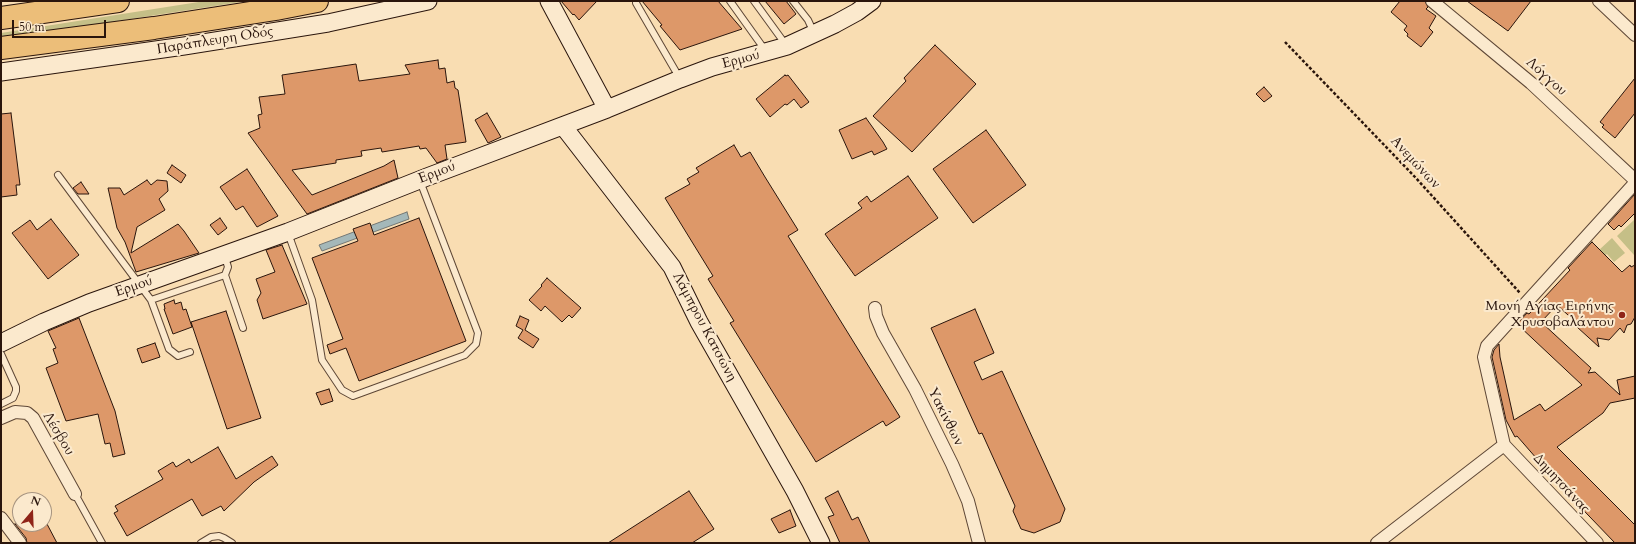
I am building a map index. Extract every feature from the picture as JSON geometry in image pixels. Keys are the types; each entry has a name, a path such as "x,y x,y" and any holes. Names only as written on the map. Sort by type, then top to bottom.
{"highway":[{"path":"1,18 118,1"},
{"path":"1,48 154,28 318,1"}],"street":[{"name":"Παράπλευρη Οδός","path":"1,72 184,46 320,24 428,1"},
{"path":"549,1 607,109"},
{"name":"Ερμού","path":"1,343 50,319 89,303 288,232 419,180 607,109 680,79 712,67 767,53 787,46 857,12 872,1"},
{"name":"Λόγγου","path":"1432,1 1525,78 1635,182"},
{"path":"1599,1 1635,34"},
{"name":"Λάμπρου Κατσώνη","path":"563,126 672,267 699,322 795,491 821,543"},
{"path":"1377,543 1504,445 1484,357 1489,343 1635,182"},
{"name":"Υακίνθων","path":"875,308 876,316 883,333 915,390 952,464 968,501 979,543"},
{"name":"Λέσβου","path":"1,418 15,412 27,414 33,418 75,494"},
{"name":"Δημητσάνας","path":"1504,445 1597,543"},
{"path":"1,518 20,543"}],"lane":[{"path":"636,1 680,79"},
{"path":"730,1 767,53"},
{"path":"754,1 787,46"},
{"path":"792,1 808,20 814,34"},
{"path":"58,175 151,300 169,349 178,356 190,352"},
{"path":"288,232 312,300 322,360 342,390 354,396 465,355 476,344 478,333 419,180"},
{"path":"224,255 228,266 225,274 243,328"},
{"path":"151,300 225,274"},
{"path":"1,354 3,363 16,387 13,398 1,404"},
{"path":"75,494 102,543"},
{"path":"201,543 211,537 219,536 232,543"}],"path":[{"name":"Ανεμώνων","path":"1285,42 1415,177 1526,301"}],"shaded area":[{"path":"205,1 247,1 1,39 1,33"},
{"path":"407,212 409,219 322,251 319,245"},
{"path":"1635,219 1635,254 1634,255 1617,236"},
{"path":"1612,238 1625,253 1614,262 1607,254 1604,256 1599,250"}],"building":[{"path":"561,1 597,1 579,20"},
{"path":"642,1 718,1 742,29 680,50"},
{"path":"765,1 786,1 796,14 784,24"},
{"path":"1400,1 1425,1 1428,7 1426,9 1436,16 1429,28 1433,32 1421,47 1407,36 1408,34 1404,30 1407,26 1391,12"},
{"path":"1467,1 1531,1 1508,31"},
{"path":"935,45 976,84 912,152 873,116 906,81 904,78"},
{"path":"438,60 439,69 445,68 447,83 454,81 455,88 458,90 466,142 445,145 447,159 437,163 426,148 420,149 419,146 382,152 381,148 361,151 362,156 336,160 336,163 292,170 312,195 384,166 394,160 398,178 307,214 248,133 260,128 258,115 262,114 259,97 285,94 282,75 356,64 359,81 410,74 405,65"},
{"path":"785,75 788,75 809,102 801,108 794,99 787,105 785,104 770,117 756,99"},
{"path":"1635,78 1635,113 1615,138 1602,127 1604,125 1600,122"},
{"path":"1264,87 1272,96 1264,102 1256,94"},
{"path":"11,113 20,185 16,185 17,195 1,197 1,114"},
{"path":"487,113 501,137 488,143 475,120"},
{"path":"866,118 887,149 874,155 872,151 852,159 839,130"},
{"path":"986,130 1026,185 973,223 933,169"},
{"path":"734,145 741,157 750,152 798,230 788,236 900,417 886,426 883,421 816,462 730,323 734,321 708,279 713,276 665,198 690,184 687,179 699,172 696,168"},
{"path":"172,165 186,175 181,183 167,173"},
{"path":"247,169 278,216 257,227 243,206 236,210 220,187"},
{"path":"908,176 938,218 855,276 825,234 862,208 858,203 867,196 871,202"},
{"path":"147,180 151,185 157,180 167,181 168,191 159,199 165,210 137,227 131,253 178,224 199,253 136,272 125,242 117,228 108,188 120,188 124,195"},
{"path":"81,182 89,194 78,194 73,188"},
{"path":"1635,194 1635,213 1621,227 1619,225 1614,230 1608,224"},
{"path":"220,218 227,228 218,235 210,225"},
{"path":"419,218 466,341 359,381 346,348 330,354 327,345 343,339 312,258 358,241 353,229 370,223 374,235"},
{"path":"51,219 79,255 48,279 12,233 30,220 37,230"},
{"path":"1592,242 1622,272 1630,265 1631,267 1635,265 1635,317 1631,324 1627,325 1624,333 1620,328 1609,340 1597,338 1599,347 1577,327 1579,325 1557,305 1541,322 1591,368 1588,373 1595,372 1620,395 1617,380 1635,376 1635,398 1610,403 1603,413 1557,447 1635,525 1635,543 1615,543 1564,490 1517,436 1515,437 1506,420 1492,357 1494,350 1499,344 1500,357 1514,420 1540,404 1545,411 1582,385 1517,324 1527,313 1529,314 1570,270 1568,268"},
{"path":"282,245 307,304 263,319 257,300 261,293 256,279 275,272 266,250"},
{"path":"547,278 581,308 572,318 569,315 562,322 545,306 541,311 529,300"},
{"path":"174,300 175,304 181,302 183,310 186,309 192,327 173,334 164,309 164,304"},
{"path":"975,309 994,353 974,362 982,380 1002,371 1065,509 1060,522 1034,533 1021,529 1013,511 1015,506 982,433 979,434 931,328"},
{"path":"226,311 261,418 227,429 191,322"},
{"path":"520,316 529,320 525,330 539,339 533,348 518,338 523,330 516,326"},
{"path":"79,318 115,411 125,454 113,457 110,443 105,444 98,414 66,421 46,368 58,363 53,349 56,348 48,331"},
{"path":"155,343 160,357 142,363 137,349"},
{"path":"329,389 333,401 321,405 316,393"},
{"path":"218,447 236,479 272,456 278,465 254,482 224,511 221,506 202,516 192,499 127,536 114,513 118,511 115,506 163,479 158,471 173,462 176,467 189,459 191,463"},
{"path":"689,491 714,529 692,543 608,543"},
{"path":"838,491 852,520 858,517 870,543 840,543 828,517 834,515 825,498"},
{"path":"790,510 796,526 779,533 771,519"},
{"path":"21,532 51,532 57,543 27,543 26,538"}],"place":[{"name":"Μονή Αγίας Ειρήνης Χρυσοβαλάντου","path":"1622,315"}]}
